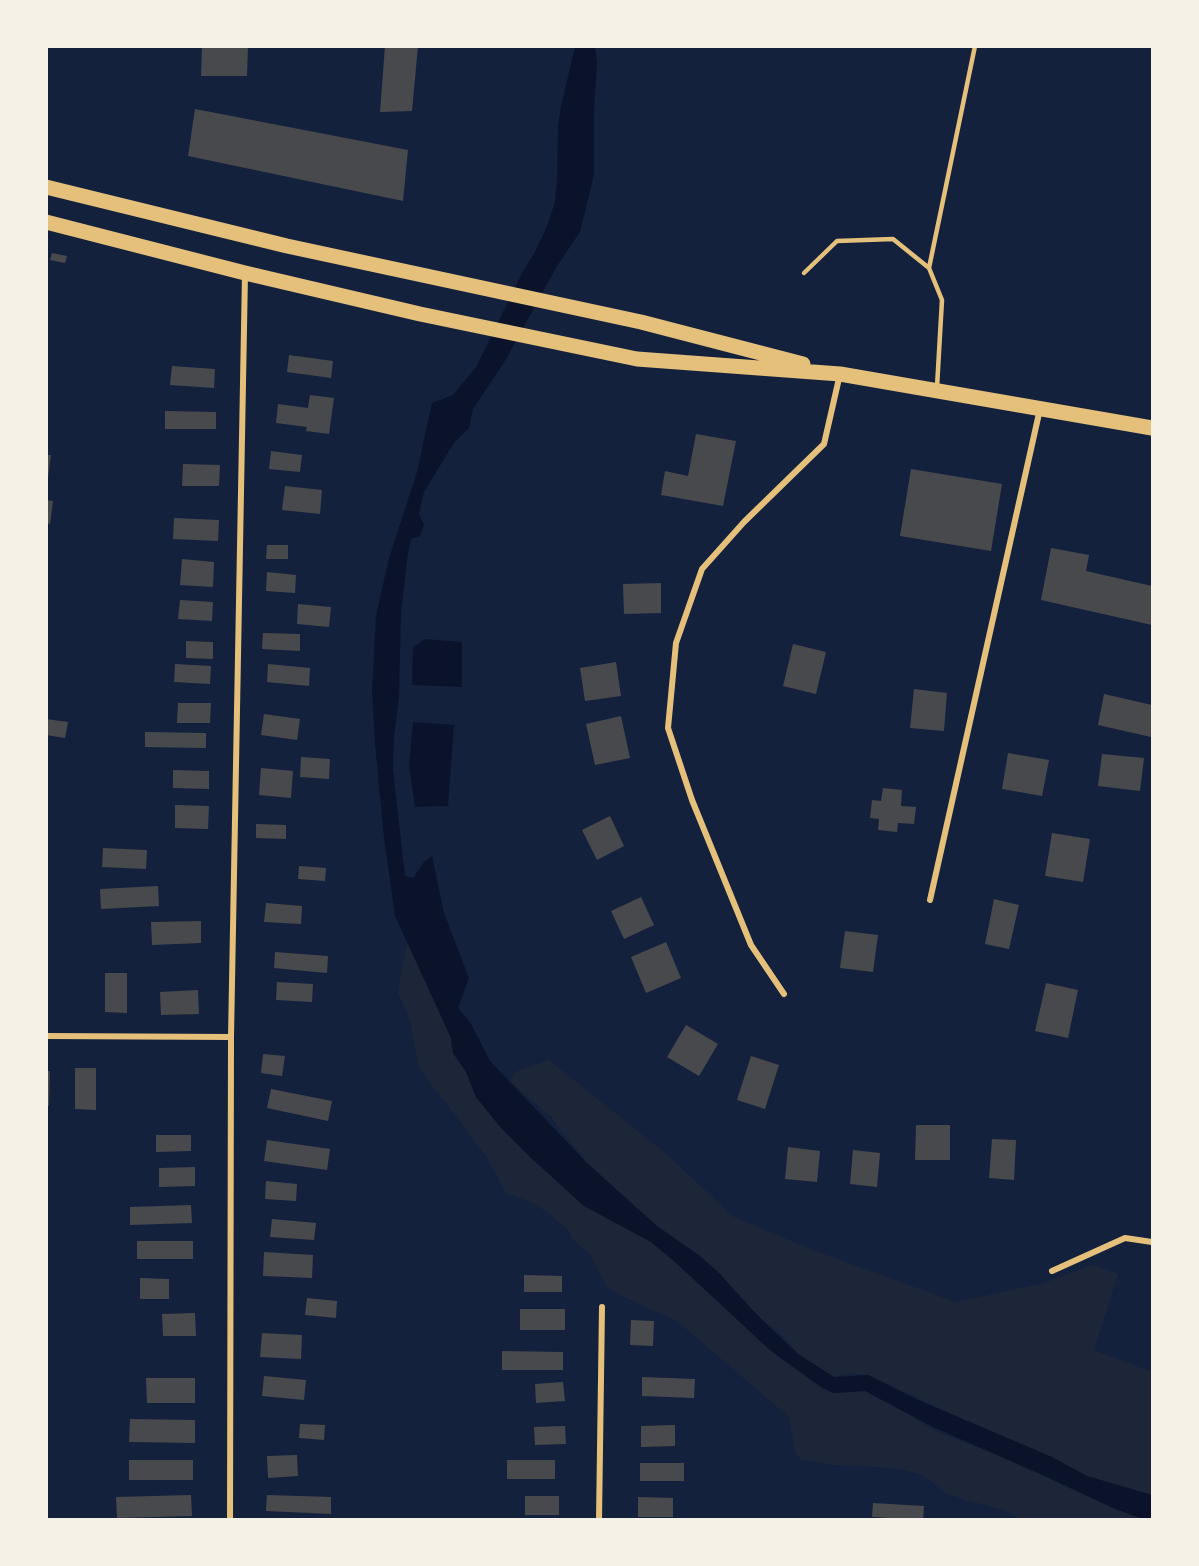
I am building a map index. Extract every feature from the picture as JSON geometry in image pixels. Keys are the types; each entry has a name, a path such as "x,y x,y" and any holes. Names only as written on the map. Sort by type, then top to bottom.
{"main road":[{"path":"46,188 287,246 641,322 840,374 1152,428"},
{"path":"46,222 245,273 420,314 637,359 840,374"}],"street":[{"path":"230,1520 231,1037 245,273"},
{"path":"784,994 751,945 692,800 668,728 676,643 702,569 744,522 824,444 840,374"},
{"path":"930,900 1041,408"},
{"path":"46,1036 231,1037"},
{"path":"1052,1271 1125,1238 1152,1242"},
{"path":"599,1520 602,1307"}],"lane":[{"path":"929,268 975,46"},
{"path":"804,273 837,241 892,239 929,268 942,300 936,390"}],"shaded area":[{"path":"575,47 595,47 597,62 594,175 580,232 557,266 505,361 473,409 469,428 454,443 424,492 419,514 424,525 420,536 411,539 408,553 401,613 399,697 393,769 405,876 413,878 424,862 432,856 444,913 469,978 458,1008 470,1022 490,1061 587,1163 657,1226 700,1256 719,1273 756,1314 798,1354 834,1377 868,1375 918,1400 1052,1457 1087,1476 1152,1495 1152,1519 1140,1518 1113,1508 935,1428 865,1391 834,1393 822,1388 771,1351 651,1242 584,1206 501,1128 476,1097 466,1072 453,1053 451,1038 395,916 384,838 375,744 372,691 376,616 389,558 417,472 432,403 453,395 476,367 547,226 555,202 561,106"},
{"path":"425,639 462,642 462,687 412,685 413,647"},
{"path":"413,722 454,725 448,806 415,807 409,766"},
{"path":"408,941 451,1038 453,1053 466,1072 476,1097 501,1128 584,1206 651,1242 771,1351 834,1393 865,1391 907,1413 933,1430 997,1455 1113,1508 1145,1519 1020,1519 1004,1510 946,1493 922,1475 895,1468 833,1465 800,1459 795,1452 789,1417 677,1321 619,1295 607,1287 588,1252 573,1240 568,1230 550,1214 529,1201 506,1193 487,1158 418,1064 410,1020 398,993"},
{"path":"549,1060 664,1152 734,1217 818,1252 956,1302 1044,1283 1093,1265 1118,1274 1094,1350 1152,1372 1152,1495 1087,1476 1056,1459 868,1375 851,1373 834,1377 798,1354 779,1332 762,1320 719,1273 700,1256 657,1226 587,1163 550,1116 510,1082 515,1072"}],"building":[{"path":"202,46 248,46 247,76 201,76"},
{"path":"385,46 418,46 412,111 380,112"},
{"path":"195,109 408,150 403,201 188,156"},
{"path":"52,253 67,256 65,263 50,260"},
{"path":"289,355 333,361 331,378 287,372"},
{"path":"172,366 215,369 214,388 170,385"},
{"path":"310,395 334,398 329,434 306,431 307,427 276,423 278,404 308,408"},
{"path":"165,411 216,412 216,429 165,429"},
{"path":"696,434 736,441 723,506 661,495 665,471 688,476"},
{"path":"271,451 302,455 300,472 269,469"},
{"path":"46,455 51,455 48,478 46,478"},
{"path":"183,464 220,465 219,486 182,486"},
{"path":"911,469 1002,484 991,551 900,536"},
{"path":"285,486 322,490 320,514 282,510"},
{"path":"46,500 53,501 50,524 46,523"},
{"path":"174,518 219,520 218,541 173,539"},
{"path":"267,545 288,545 288,559 266,559"},
{"path":"1051,548 1089,555 1086,571 1152,586 1152,625 1041,600"},
{"path":"182,559 214,562 213,587 180,585"},
{"path":"267,572 296,575 295,593 266,591"},
{"path":"661,583 661,613 624,614 623,584"},
{"path":"180,600 213,602 212,621 178,619"},
{"path":"298,604 331,607 329,627 297,624"},
{"path":"263,633 300,634 300,651 262,649"},
{"path":"186,641 213,642 213,659 186,658"},
{"path":"793,644 826,652 816,694 783,686"},
{"path":"616,662 621,696 585,701 580,668"},
{"path":"175,664 211,666 210,684 174,682"},
{"path":"268,664 310,668 309,686 267,682"},
{"path":"914,689 947,693 944,731 910,728"},
{"path":"1104,694 1152,705 1151,737 1098,725"},
{"path":"178,703 211,703 210,723 177,723"},
{"path":"264,714 300,719 297,740 261,735"},
{"path":"621,716 630,758 595,765 586,724"},
{"path":"46,719 68,722 65,738 46,735"},
{"path":"145,732 206,733 206,748 145,747"},
{"path":"1008,753 1049,760 1042,796 1002,789"},
{"path":"1102,754 1144,758 1140,791 1098,786"},
{"path":"301,757 330,759 329,779 300,777"},
{"path":"261,768 293,771 291,798 259,795"},
{"path":"173,770 209,771 209,789 173,788"},
{"path":"883,788 902,790 901,806 916,807 914,824 898,823 897,832 878,830 879,819 870,818 872,800 881,801"},
{"path":"175,805 209,806 208,829 175,828"},
{"path":"610,816 624,846 597,860 582,830"},
{"path":"256,824 286,825 286,839 256,838"},
{"path":"1052,833 1090,839 1083,882 1045,876"},
{"path":"103,848 147,850 146,869 102,867"},
{"path":"299,866 326,868 325,881 298,879"},
{"path":"158,886 159,906 101,909 100,889"},
{"path":"641,897 654,925 624,939 611,911"},
{"path":"994,899 1019,905 1009,949 985,944"},
{"path":"266,903 302,906 301,924 264,922"},
{"path":"201,921 201,943 152,945 151,922"},
{"path":"845,931 878,935 873,972 840,968"},
{"path":"666,942 681,978 646,993 631,957"},
{"path":"275,952 328,956 327,973 274,968"},
{"path":"105,973 127,973 127,1013 105,1012"},
{"path":"277,982 313,984 312,1002 276,1000"},
{"path":"1046,983 1078,990 1068,1038 1035,1031"},
{"path":"198,990 199,1014 161,1015 160,992"},
{"path":"686,1025 718,1044 699,1076 667,1057"},
{"path":"263,1054 285,1056 282,1076 261,1073"},
{"path":"751,1056 779,1065 765,1109 737,1100"},
{"path":"75,1068 96,1068 96,1110 75,1109"},
{"path":"46,1071 50,1071 49,1106 46,1106"},
{"path":"271,1089 332,1101 328,1121 267,1108"},
{"path":"916,1125 950,1125 950,1160 915,1160"},
{"path":"156,1135 191,1135 191,1151 156,1152"},
{"path":"992,1139 1016,1140 1014,1180 989,1178"},
{"path":"267,1140 330,1149 327,1170 264,1161"},
{"path":"788,1147 820,1151 817,1182 785,1179"},
{"path":"853,1150 880,1153 877,1187 850,1184"},
{"path":"195,1167 195,1186 159,1187 159,1168"},
{"path":"266,1181 297,1184 296,1201 265,1199"},
{"path":"191,1205 192,1223 130,1225 130,1207"},
{"path":"272,1219 316,1223 314,1240 270,1237"},
{"path":"137,1241 193,1241 193,1259 137,1259"},
{"path":"264,1252 313,1255 312,1278 263,1276"},
{"path":"524,1275 562,1276 562,1292 524,1292"},
{"path":"140,1278 169,1279 169,1299 140,1299"},
{"path":"307,1298 337,1301 336,1318 305,1315"},
{"path":"520,1309 565,1309 565,1330 520,1330"},
{"path":"195,1313 196,1336 163,1336 162,1314"},
{"path":"631,1320 654,1321 653,1346 630,1345"},
{"path":"262,1333 302,1335 301,1359 260,1357"},
{"path":"502,1351 563,1352 563,1370 502,1370"},
{"path":"264,1376 306,1380 304,1400 262,1396"},
{"path":"642,1377 695,1379 694,1398 642,1396"},
{"path":"146,1378 195,1378 195,1403 147,1403"},
{"path":"563,1382 565,1401 536,1403 535,1384"},
{"path":"130,1419 195,1420 195,1443 129,1442"},
{"path":"300,1424 325,1425 324,1440 299,1438"},
{"path":"675,1425 675,1446 641,1447 641,1426"},
{"path":"565,1426 566,1444 535,1445 534,1427"},
{"path":"297,1455 298,1476 268,1478 267,1456"},
{"path":"129,1460 193,1460 193,1480 129,1480"},
{"path":"507,1460 555,1460 555,1479 507,1479"},
{"path":"640,1463 684,1463 684,1481 640,1481"},
{"path":"191,1495 192,1516 117,1518 116,1497"},
{"path":"267,1495 331,1497 331,1514 266,1511"},
{"path":"525,1496 559,1496 559,1515 525,1515"},
{"path":"638,1497 673,1498 673,1517 638,1517"},
{"path":"873,1503 924,1506 923,1520 872,1517"}]}
